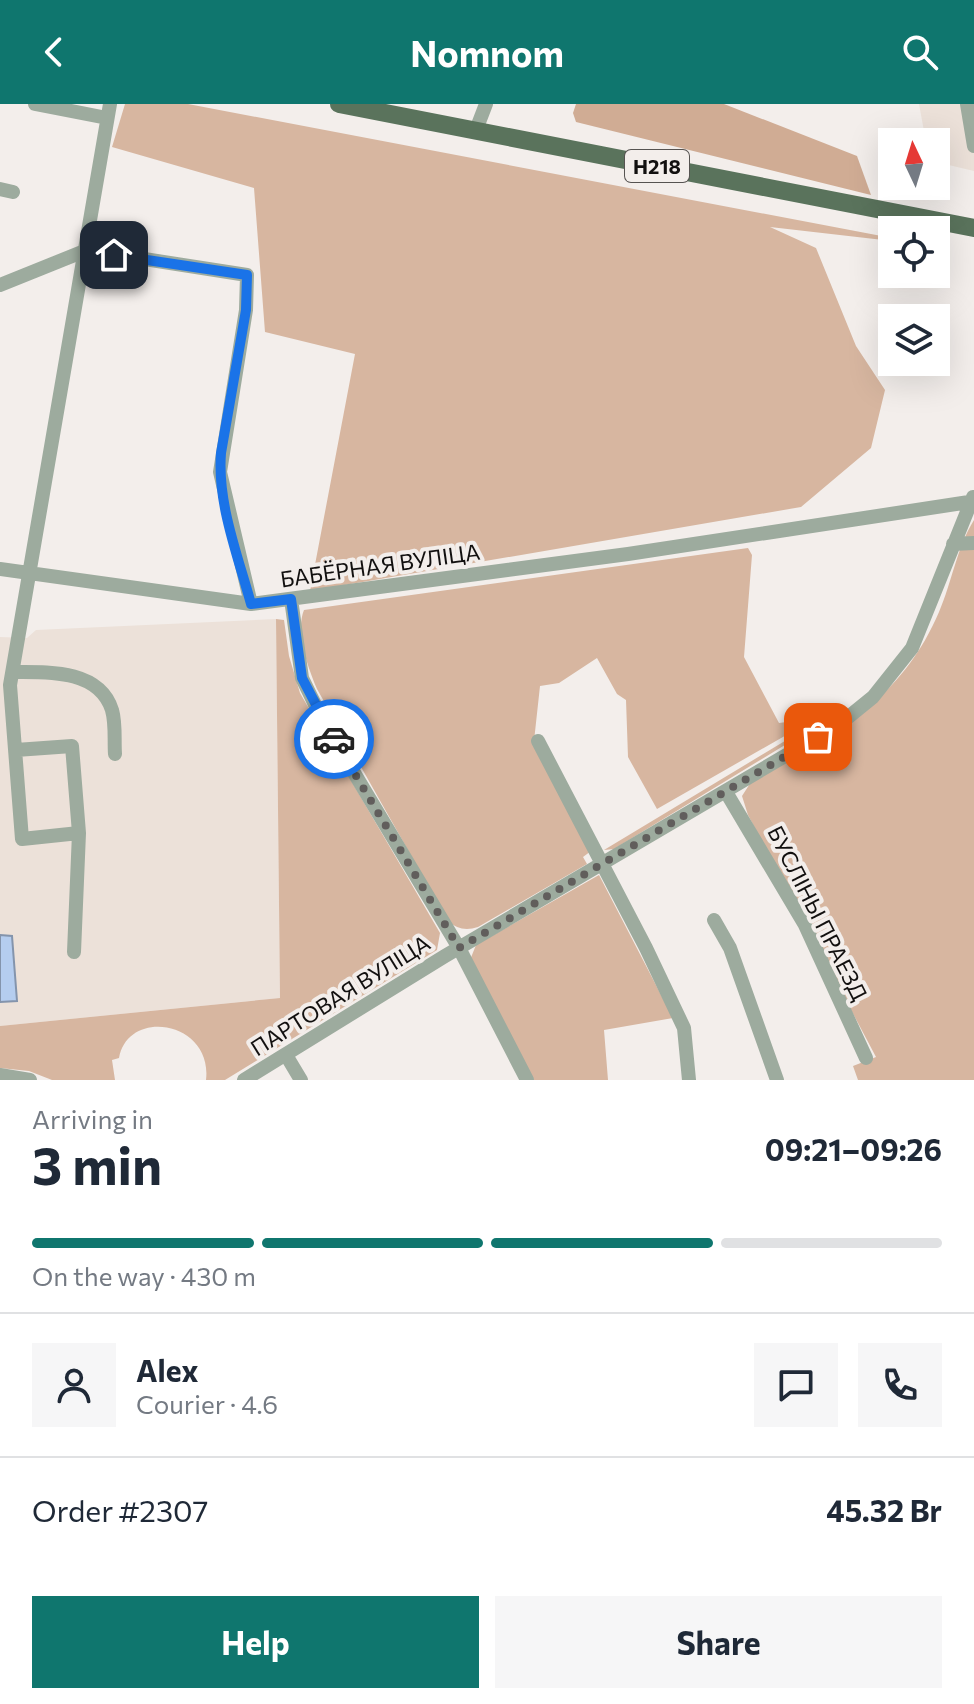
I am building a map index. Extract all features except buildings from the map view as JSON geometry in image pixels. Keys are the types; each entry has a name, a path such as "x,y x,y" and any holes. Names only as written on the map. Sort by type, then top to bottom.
{"main road":[{"name":"Н218","path":"339,104 974,228"}],"street":[{"path":"35,104 109,111 30,573 8,681 22,839 79,833"},
{"path":"476,130 486,104"},
{"path":"967,104 974,146"},
{"path":"0,285 87,250 247,275 246,310 220,472 251,604"},
{"name":"БАБЁРНАЯ ВУЛІЦА","path":"0,569 251,604 628,554 971,498"},
{"name":"ПАРТОВАЯ ВУЛІЦА","path":"244,1080 459,948 841,723 881,689 912,648 971,498"},
{"path":"953,544 974,543"},
{"name":"ПАРТОВАЯ ВУЛІЦА","path":"291,599 302,678 323,721 459,948"},
{"path":"8,681 60,672 95,686 113,713 115,754"},
{"path":"538,741 597,851 600,864 646,948 684,1028 689,1080"},
{"path":"16,750 72,746 79,833 74,952"},
{"name":"БУСЛІНЫ ПРАЕЗД","path":"726,792 805,925 866,1058"},
{"path":"714,920 730,948 777,1080"},
{"path":"459,948 527,1080"},
{"path":"286,1055 301,1080"},
{"path":"0,1075 25,1079"}],"shaded area":[{"path":"125,104 188,104 878,235 878,239 770,227 816,248 856,346 885,390 871,448 801,507 310,591 355,354 265,332 254,188 112,147"},
{"path":"576,104 724,104 857,156 871,195 576,122 573,113"},
{"path":"919,104 974,104 974,171 950,165 950,128 923,128"},
{"path":"974,520 974,1080 858,1080 853,1066 876,1057 748,815 742,796 751,782 860,714 904,670 923,644 939,612 963,542"},
{"path":"748,548 752,555 744,657 779,723 816,718 657,809 628,757 626,700 617,694 597,658 559,683 540,686 534,741 591,851 583,857 587,864 478,927 466,929 451,924 317,689 302,639 304,610"},
{"path":"276,619 280,998 0,1026 0,637 27,638 36,630"},
{"path":"276,619 284,620 289,656 300,693 440,933 437,950 225,1080 206,1080 205,1060 197,1044 184,1034 168,1028 152,1027 137,1032 126,1042 119,1058 112,1060 115,1080 52,1080 29,1071 0,1068 0,1026 280,998"},
{"path":"813,724 816,726 614,849 604,850"},
{"path":"599,875 673,1018 604,1030 608,1080 534,1080 470,960 476,945"}],"water":[{"path":"0,935 12,936 17,1001 0,1002"}],"way so far":[{"path":"334,739 459,948 818,737"}],"route":[{"path":"114,255 247,275 246,310 221,453 224,499 251,604 291,599 302,678 334,739"}]}
